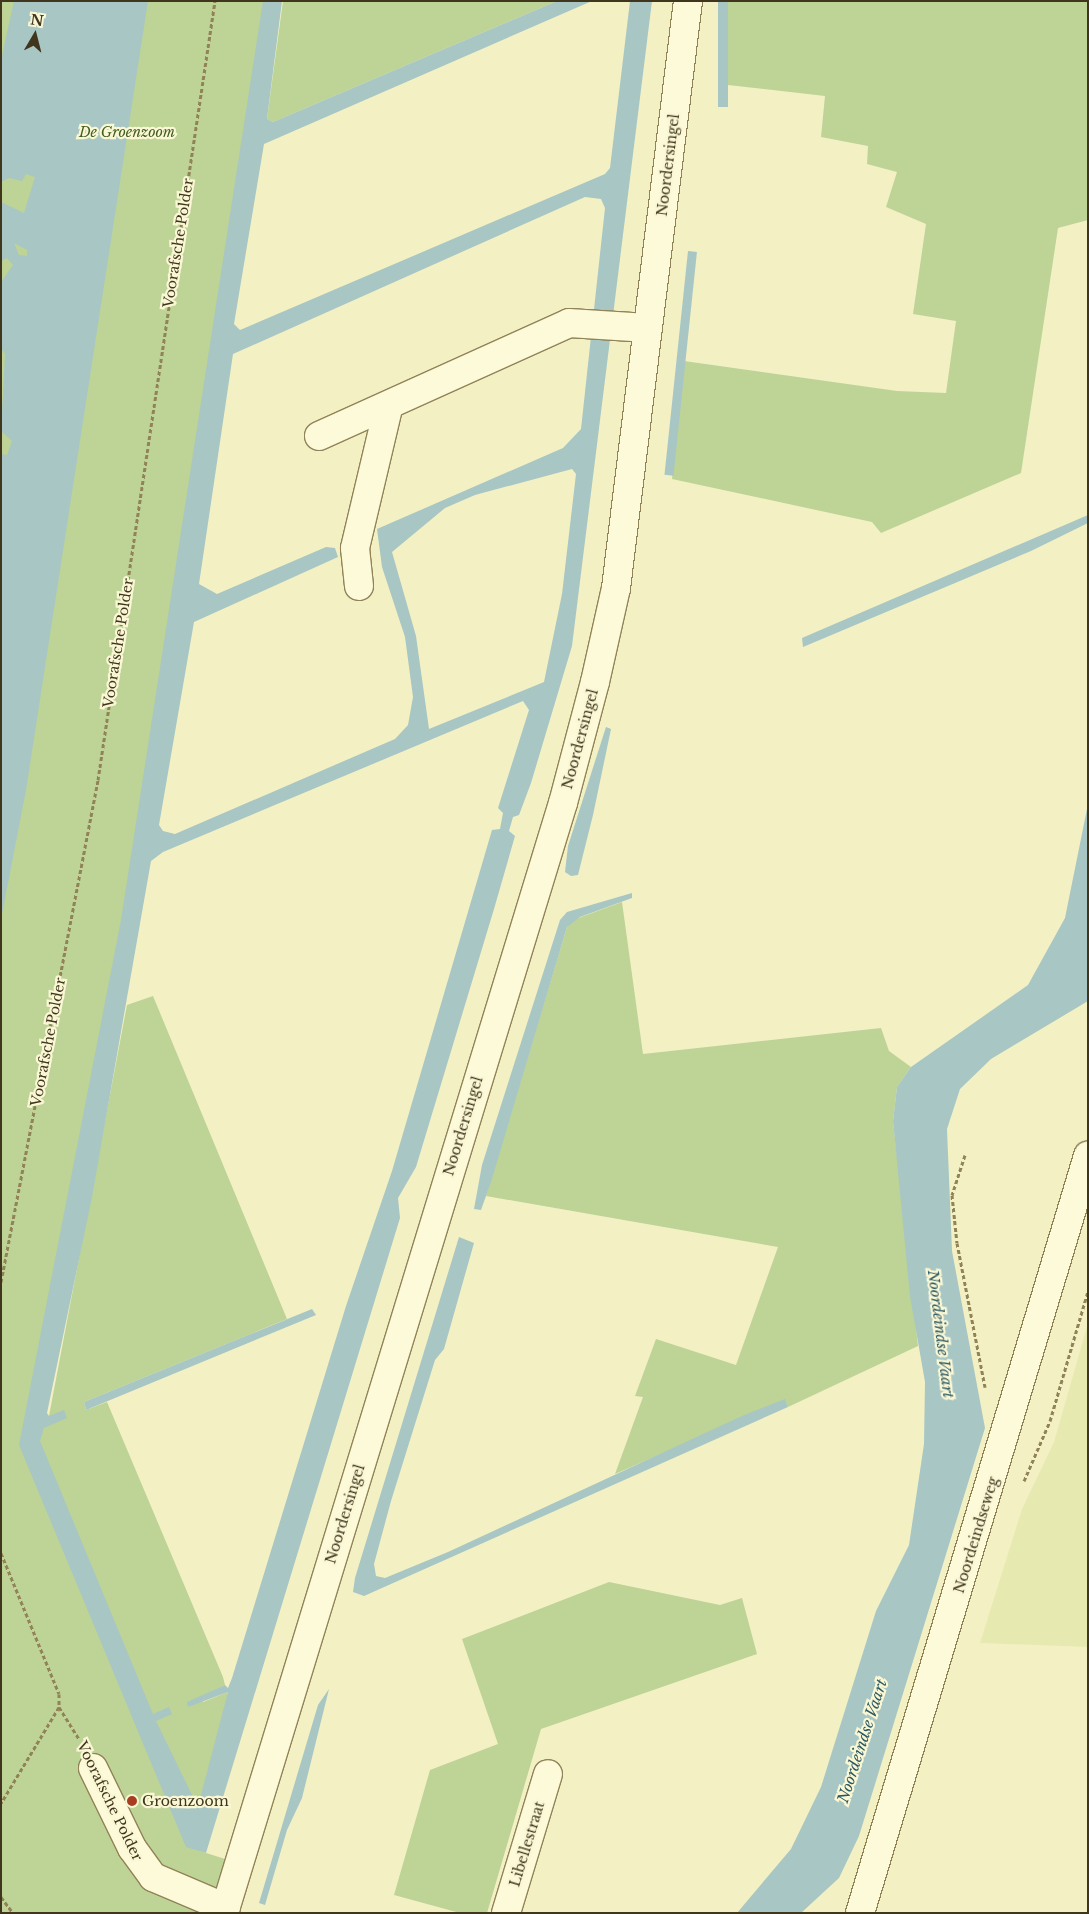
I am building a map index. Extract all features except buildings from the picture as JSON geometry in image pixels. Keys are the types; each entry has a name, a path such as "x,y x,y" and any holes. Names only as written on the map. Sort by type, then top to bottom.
{"street":[{"name":"Noordersingel","path":"225,1910 577,753 616,588 688,1"},
{"path":"319,436 388,408 569,323 586,321 648,328"},
{"path":"358,586 355,548 388,408"},
{"name":"Noordeindseweg","path":"860,1913 1010,1422 1088,1156"},
{"name":"Voorafsche Polder","path":"93,1768 132,1848 153,1877 225,1910"},
{"name":"Libellestraat","path":"506,1913 548,1774"}],"path":[{"name":"Voorafsche Polder","path":"1,1282 98,780 215,1"},
{"path":"965,1155 952,1195 957,1242 988,1406 1010,1422 1045,1435"},
{"name":"Voorafsche Polder","path":"1,1553 59,1694 60,1707 72,1721 93,1768"},
{"path":"1,1803 60,1707"},
{"path":"1,1897 12,1913"}],"green space":[{"name":"De Groenzoom","path":"1,1 275,1 42,1430 49,1416 127,1005 153,996 287,1319 84,1402 86,1410 107,1402 223,1677 225,1685 200,1697 203,1702 228,1692 200,1851 225,1859 208,1913 1,1913"},
{"path":"283,1 557,1 273,122 267,119"},
{"path":"728,1 1088,1 1088,220 1058,228 1021,473 881,533 872,522 672,479 684,361 897,391 946,393 956,321 913,314 926,224 886,207 897,172 867,164 868,146 821,137 825,96 719,84"},
{"path":"622,902 643,1054 881,1028 889,1051 911,1067 897,1087 893,1121 918,1346 788,1407 785,1400 615,1474 643,1397 635,1396 656,1339 736,1365 778,1247 486,1196 567,927 573,920"},
{"path":"1088,1323 1088,1647 980,1643 1022,1509 1054,1442"},
{"path":"609,1582 720,1605 742,1598 757,1654 541,1729 487,1913 460,1913 394,1895 430,1770 498,1744 462,1639"}],"water":[{"path":"14,1 148,1 26,790 1,919 1,454 7,455 12,441 1,431 5,354 1,348 1,282 13,265 7,258 1,261 1,202 24,213 35,177 26,174 22,181 9,178 1,182 1,60","holes":["14,243 27,250 27,256 19,255"]},
{"path":"263,1 282,1 267,119 273,122 557,1 592,1 264,144 234,324 240,330 605,174 610,168 630,1 652,1 572,646 531,783 519,815 513,817 509,831 515,836 494,909 416,1167 398,1198 400,1218 206,1853 186,1847 19,1445 121,920","holes":["585,197 601,199 605,208 581,429 563,448 377,529 382,567 405,637 413,697 408,725 395,739 175,834 163,831 159,825 194,622 338,557 335,548 326,547 217,594 199,584 233,354","572,469 576,474 562,594 544,682 429,729 416,636 392,552 445,508 475,495","523,701 529,710 498,808 503,813 500,829 492,830 392,1171 346,1306 232,1678 228,1688 225,1685 187,1702 188,1707 228,1692 201,1795 193,1797 156,1721 172,1714 169,1707 153,1714 40,1441 44,1428 67,1418 64,1410 49,1416 47,1413 92,1197 151,861 163,852"]},
{"path":"718,1 728,1 728,107 718,107"},
{"path":"688,251 697,252 673,476 664,475"},
{"path":"1088,515 1088,523 1031,551 803,647 802,638"},
{"path":"606,727 611,729 593,815 578,875 571,876 565,872 568,846"},
{"name":"Noordeindse Vaart","path":"1088,804 1088,1001 991,1059 960,1089 947,1129 952,1251 985,1428 859,1836 839,1878 801,1913 737,1913 791,1849 821,1787 876,1611 909,1545 924,1444 925,1382 910,1296 893,1121 897,1087 911,1067 1028,985 1065,918"},
{"path":"632,893 632,898 580,917 567,927 491,1182 481,1210 474,1209 482,1165 560,920 567,912"},
{"path":"459,1237 474,1243 444,1349 435,1360 391,1501 374,1564 376,1576 385,1578 448,1552 742,1416 785,1399 788,1407 364,1596 353,1592 355,1578"},
{"path":"312,1309 316,1315 86,1410 84,1402"},
{"path":"329,1689 302,1798 287,1830 265,1905 259,1903 318,1705"}],"place":[{"name":"Groenzoom","path":"132,1801"}]}
